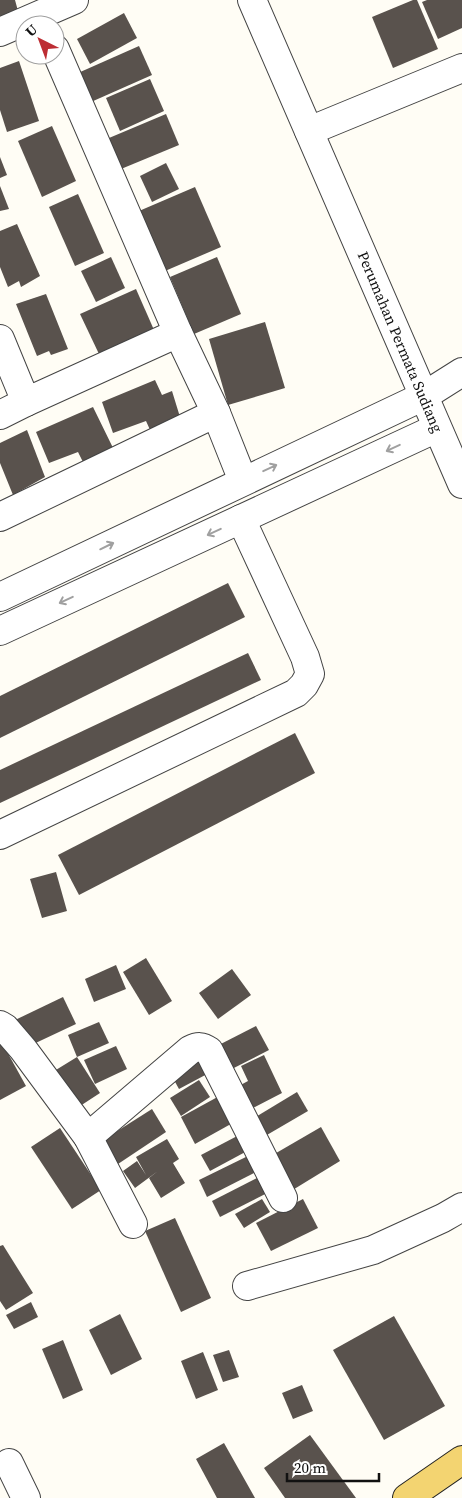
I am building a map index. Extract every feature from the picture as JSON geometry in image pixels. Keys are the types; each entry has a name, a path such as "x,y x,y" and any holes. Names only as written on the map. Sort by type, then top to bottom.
{"main road":[{"path":"407,1498 460,1467"}],"street":[{"path":"0,32 40,13 74,0"},
{"name":"Perumahan Permata Sudiang","path":"252,0 462,484"},
{"path":"62,65 178,333 216,413 243,481"},
{"path":"309,131 462,68"},
{"path":"0,415 178,333"},
{"path":"0,340 26,402"},
{"path":"0,597 424,396 462,372"},
{"path":"0,517 216,413"},
{"path":"0,631 437,428"},
{"path":"0,835 296,693 304,685 310,674 305,657 241,519"},
{"path":"0,1025 5,1028 23,1049 88,1137 133,1224"},
{"path":"88,1137 190,1050 199,1046 204,1047 209,1051 283,1198"},
{"path":"247,1286 373,1250 443,1218 462,1207"},
{"path":"9,1463 26,1498"}],"building":[{"path":"0,0 15,0 18,11 0,17"},
{"path":"417,0 438,49 393,68 372,17"},
{"path":"427,0 462,0 462,28 438,39 422,2"},
{"path":"124,13 137,38 90,64 77,39"},
{"path":"139,46 152,75 91,102 78,73"},
{"path":"15,62 15,65 20,65 39,121 7,132 0,110 0,68"},
{"path":"150,79 164,111 120,131 106,98"},
{"path":"166,114 179,145 121,169 109,138"},
{"path":"52,126 76,181 42,197 18,141"},
{"path":"0,157 7,175 0,178"},
{"path":"166,163 179,189 152,202 140,176"},
{"path":"0,186 9,209 0,211"},
{"path":"195,187 221,247 165,271 139,211"},
{"path":"78,194 104,253 75,266 49,207"},
{"path":"17,224 40,276 21,287 19,281 8,287 0,267 0,231"},
{"path":"111,257 125,288 96,302 81,271"},
{"path":"217,257 241,314 194,334 170,277"},
{"path":"136,289 154,330 99,354 80,314"},
{"path":"46,294 68,349 51,355 49,351 37,356 16,304"},
{"path":"265,322 285,388 228,405 209,339"},
{"path":"155,380 162,395 172,391 180,417 151,432 146,421 113,433 102,402"},
{"path":"93,407 115,452 84,464 78,452 49,463 36,432"},
{"path":"27,430 45,477 13,495 0,463 0,443"},
{"path":"228,583 245,617 0,738 0,696"},
{"path":"248,653 261,680 0,803 0,770"},
{"path":"295,733 315,773 79,895 58,855"},
{"path":"56,872 67,911 42,918 30,879"},
{"path":"146,958 172,1001 149,1015 123,972"},
{"path":"116,965 126,989 94,1002 85,979"},
{"path":"232,969 251,995 218,1019 199,993"},
{"path":"63,997 76,1024 25,1048 13,1021"},
{"path":"99,1022 109,1043 77,1057 68,1035"},
{"path":"256,1026 269,1050 224,1073 211,1049"},
{"path":"0,1039 26,1086 0,1100"},
{"path":"116,1046 127,1069 95,1084 84,1060"},
{"path":"200,1055 209,1073 179,1089 169,1071"},
{"path":"264,1055 282,1093 247,1111 235,1088 248,1081 241,1066"},
{"path":"77,1057 100,1093 74,1110 51,1073"},
{"path":"199,1080 210,1097 181,1116 170,1098"},
{"path":"297,1092 308,1111 260,1139 249,1121"},
{"path":"223,1094 238,1120 195,1144 181,1117"},
{"path":"152,1109 166,1132 115,1166 100,1142"},
{"path":"321,1127 340,1161 291,1191 271,1156"},
{"path":"60,1128 101,1190 72,1209 31,1147"},
{"path":"241,1134 249,1150 210,1171 201,1155"},
{"path":"167,1139 179,1159 173,1163 185,1183 161,1198 149,1178 158,1171 135,1188 123,1171 137,1161 146,1175 136,1157"},
{"path":"252,1154 260,1170 207,1197 199,1180"},
{"path":"263,1175 271,1191 220,1217 212,1201"},
{"path":"262,1199 270,1212 244,1228 235,1214"},
{"path":"303,1199 318,1228 271,1251 256,1223"},
{"path":"175,1218 211,1298 181,1312 145,1231"},
{"path":"3,1245 33,1293 6,1310 0,1301 0,1246"},
{"path":"31,1302 38,1317 14,1329 6,1315"},
{"path":"120,1314 142,1359 111,1375 89,1330"},
{"path":"394,1316 445,1406 384,1440 333,1350"},
{"path":"63,1340 83,1390 63,1399 42,1349"},
{"path":"229,1350 239,1377 223,1382 213,1355"},
{"path":"203,1352 218,1390 196,1399 181,1361"},
{"path":"302,1385 313,1411 293,1419 282,1393"},
{"path":"310,1435 356,1498 285,1498 264,1468"},
{"path":"224,1443 255,1498 217,1498 196,1459"}]}
